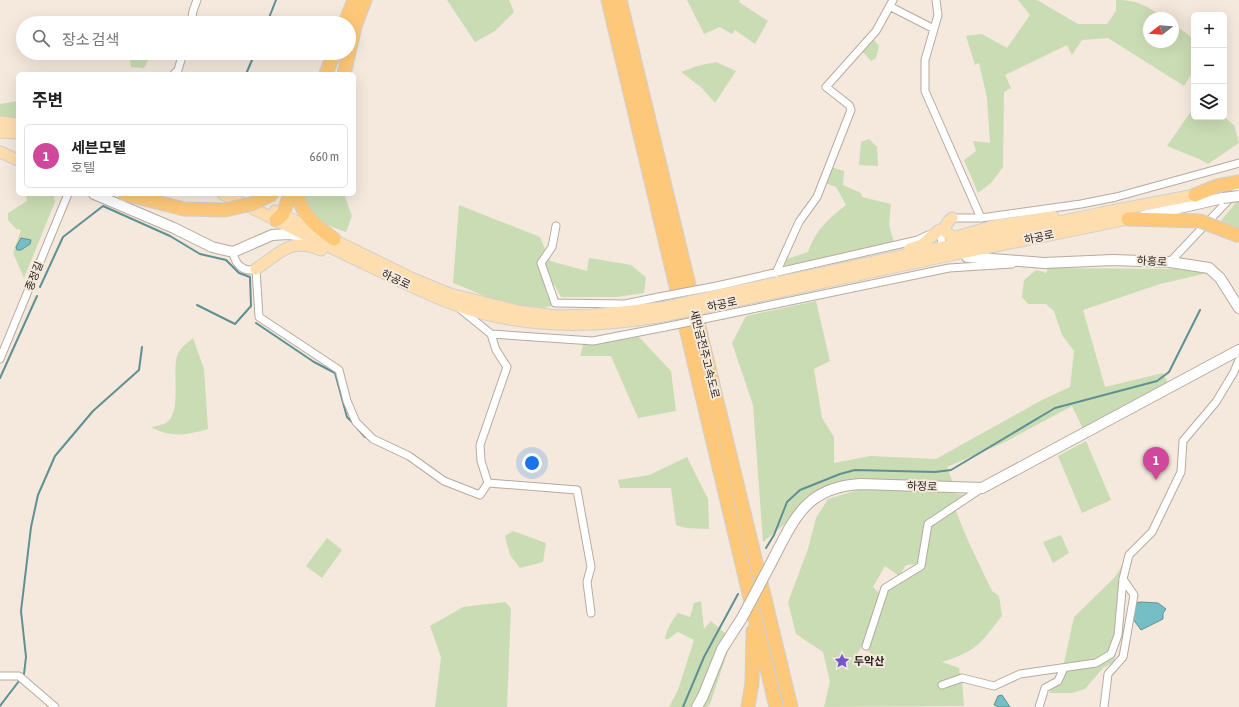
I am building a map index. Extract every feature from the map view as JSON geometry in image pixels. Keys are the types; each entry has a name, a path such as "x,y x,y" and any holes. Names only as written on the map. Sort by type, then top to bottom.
{"highway":[{"path":"352,16 354,0"},
{"path":"354,16 365,0"},
{"name":"새만금전주고속도로","path":"608,0 776,707"},
{"name":"새만금전주고속도로","path":"620,0 791,707"},
{"path":"327,72 331,60"},
{"path":"337,72 341,60"},
{"path":"344,72 346,60"},
{"path":"1195,195 1217,186 1233,188"},
{"path":"133,196 184,209 225,210 251,204 269,196"},
{"path":"278,215 282,196"},
{"path":"278,215 289,196"},
{"path":"298,196 301,206 307,217 317,228 334,239"},
{"path":"1126,214 1200,220 1239,236"},
{"path":"748,707 752,683 753,607"}],"main road":[{"path":"0,122 16,124"},
{"path":"0,132 16,133"},
{"path":"0,152 16,159"},
{"name":"하공로","path":"720,300 860,265 945,252 965,252 1126,214 1195,195"},
{"name":"하공로","path":"228,196 334,239 411,278 450,294 518,311 556,316 662,312"},
{"name":"하공로","path":"244,196 278,215 308,237 456,306 490,315 535,322 573,325 632,322 662,312 1126,214"},
{"path":"952,218 946,222 944,227 950,236 956,237 994,226 1026,220 1126,214"},
{"path":"860,265 922,245 939,230"},
{"path":"256,269 285,248 301,244 312,246 387,275"}],"street":[{"path":"192,16 197,0"},
{"path":"936,0 938,15 926,60 925,91 981,218"},
{"path":"776,273 799,222 817,197 851,110 849,106 826,87 876,31 892,3 934,30"},
{"path":"176,72 181,60"},
{"path":"720,300 776,273 918,240 939,230 943,222 952,218 981,218 1102,200 1239,163"},
{"path":"1170,262 1233,188"},
{"name":"하공로","path":"1126,214 1233,188 1239,196"},
{"name":"종정길","path":"0,358 67,196"},
{"path":"99,196 174,228 212,247 233,252 258,240 279,234 308,237"},
{"path":"258,240 278,215"},
{"path":"556,226 552,247 541,263 555,303 625,304 662,312"},
{"path":"939,230 945,252"},
{"path":"233,252 238,265 243,269 256,269 259,317 339,370 347,401 356,422 373,439 409,456 444,481 480,495 488,483"},
{"name":"하흥로","path":"965,252 967,257 1044,262 1113,260 1170,262 1209,268 1220,278 1239,308"},
{"path":"491,334 593,341 662,312 720,300 949,268 1044,262"},
{"path":"456,306 491,334 496,350 507,366 480,445 481,461 488,483"},
{"path":"866,646 885,588 921,566 928,524 982,488 1239,350"},
{"path":"942,685 962,678 994,686 1020,674 1096,663 1111,654 1118,634 1123,579 1129,555 1152,532 1181,472 1183,441 1216,402 1234,372 1239,360"},
{"path":"488,483 576,490 591,567 587,582 591,613"},
{"name":"하정로","path":"697,707 722,649 742,618 803,508 814,498 843,485 861,484 982,488"},
{"path":"1104,707 1108,674 1123,657 1134,595 1123,579"},
{"path":"1039,707 1045,688 1058,681 1064,668"},
{"path":"0,676 19,676 55,707"}],"green space":[{"path":"447,0 509,0 514,12 495,31 475,42"},
{"path":"687,0 740,0 739,2 768,21 755,44 735,30 732,34 720,27 704,34"},
{"path":"1018,0 1037,0 1078,24 1107,24 1116,11 1116,0 1124,0 1142,4 1156,12 1143,12 1143,48 1179,48 1179,28 1191,37 1191,74 1184,86 1108,38 1082,40 1072,55 1067,45 1005,75 1011,88 1004,92 1003,167 992,182 978,193 964,160 976,151 973,141 990,143 987,98 979,63 975,65 966,36 982,34 1007,48 1030,15"},
{"path":"874,40 879,46 876,58 871,61 862,51"},
{"path":"130,60 148,60 144,68 131,67"},
{"path":"716,62 736,71 715,103 702,88 681,72 697,66"},
{"path":"16,101 16,120 0,119 0,104"},
{"path":"1191,111 1191,120 1227,119 1234,125 1239,143 1208,164 1167,146"},
{"path":"869,139 877,147 878,166 859,165 861,142"},
{"path":"830,167 844,171 843,185 861,193 862,197 891,204 889,224 894,243 784,268 787,259 808,252 815,237 823,226 846,205 836,187 825,183"},
{"path":"26,196 54,196 55,202 24,278 13,253 21,230 16,229 8,220 8,213 27,201"},
{"path":"303,196 345,196 352,216 346,232 327,225 307,209"},
{"path":"1237,201 1239,201 1239,231 1221,221"},
{"path":"459,205 540,237 550,261 587,271 589,258 631,265 646,277 644,293 617,297 561,297 554,284 551,306 527,308 501,302 453,283"},
{"path":"1048,268 1177,269 1208,273 1160,284 1083,310 1105,387 1163,373 1168,383 1084,431 1072,406 1003,443 947,467 953,483 840,481 808,497 798,513 763,542 753,405 732,343 746,316 816,301 830,361 814,369 822,418 834,437 834,463 870,456 936,459 1042,400 1070,387 1074,351 1062,335 1054,311 1046,304 1028,304 1022,297 1024,280 1036,270 1046,273"},
{"path":"639,337 671,371 676,411 638,418 611,356 580,356 583,345"},
{"path":"193,338 204,369 208,429 186,434 166,433 151,427 166,423 171,418 174,411 175,402 177,356 181,349"},
{"path":"1086,441 1111,500 1082,513 1058,456"},
{"path":"687,457 708,499 709,529 686,528 676,525 671,488 620,488 618,480 649,475"},
{"path":"861,489 922,489 966,495 926,524 919,564 906,565 899,576 885,566 873,587 879,593 865,642 855,657 868,667 875,657 867,650 887,590 923,568 930,526 955,509 969,543 992,591 999,596 1002,616 983,640 971,650 942,662 959,668 960,675 938,685 945,689 962,681 964,706 824,707 830,682 823,652 796,634 788,602 808,549 816,518 828,499"},
{"path":"513,531 546,543 543,562 520,568 510,555 505,536"},
{"path":"1061,535 1069,553 1053,563 1043,542"},
{"path":"327,538 342,550 322,578 306,566"},
{"path":"1123,564 1126,593 1114,662 1103,668 1085,689 1072,693 1049,693 1065,675 1064,663 1074,617 1115,577"},
{"path":"701,601 704,629 711,621 732,639 710,704 707,707 669,707 678,690 694,640 678,632 668,639 665,639 666,635 670,625 678,613 690,617 694,603"},
{"path":"505,602 511,608 507,707 435,707 441,657 430,626 463,607"}],"water":[{"path":"21,238 31,240 30,244 21,250 17,250 16,247"},
{"path":"1135,603 1158,603 1166,609 1163,613 1163,619 1141,630 1133,619"},
{"path":"1002,695 1010,707 999,707 994,705 998,696"}],"waterway":[{"path":"270,16 276,0"},
{"path":"247,72 252,60"},
{"path":"40,287 63,237 103,206 170,236 200,254 226,260 239,273 250,277 251,306 235,324 197,305"},
{"path":"0,378 37,296"},
{"path":"766,548 774,535 787,502 800,490 840,474 855,470 935,472 951,470 1055,408 1157,381 1169,372 1200,310"},
{"path":"256,323 314,362 335,373 347,417 354,424"},
{"path":"24,674 26,657 21,611 31,527 38,495 55,456 93,411 139,370 142,347"},
{"path":"357,428 365,437"},
{"path":"683,707 704,657 738,594"},
{"path":"0,706 19,681"}],"place":[{"name":"세븐모텔","path":"1156,480"},
{"name":"두악산","path":"842,661"}]}
